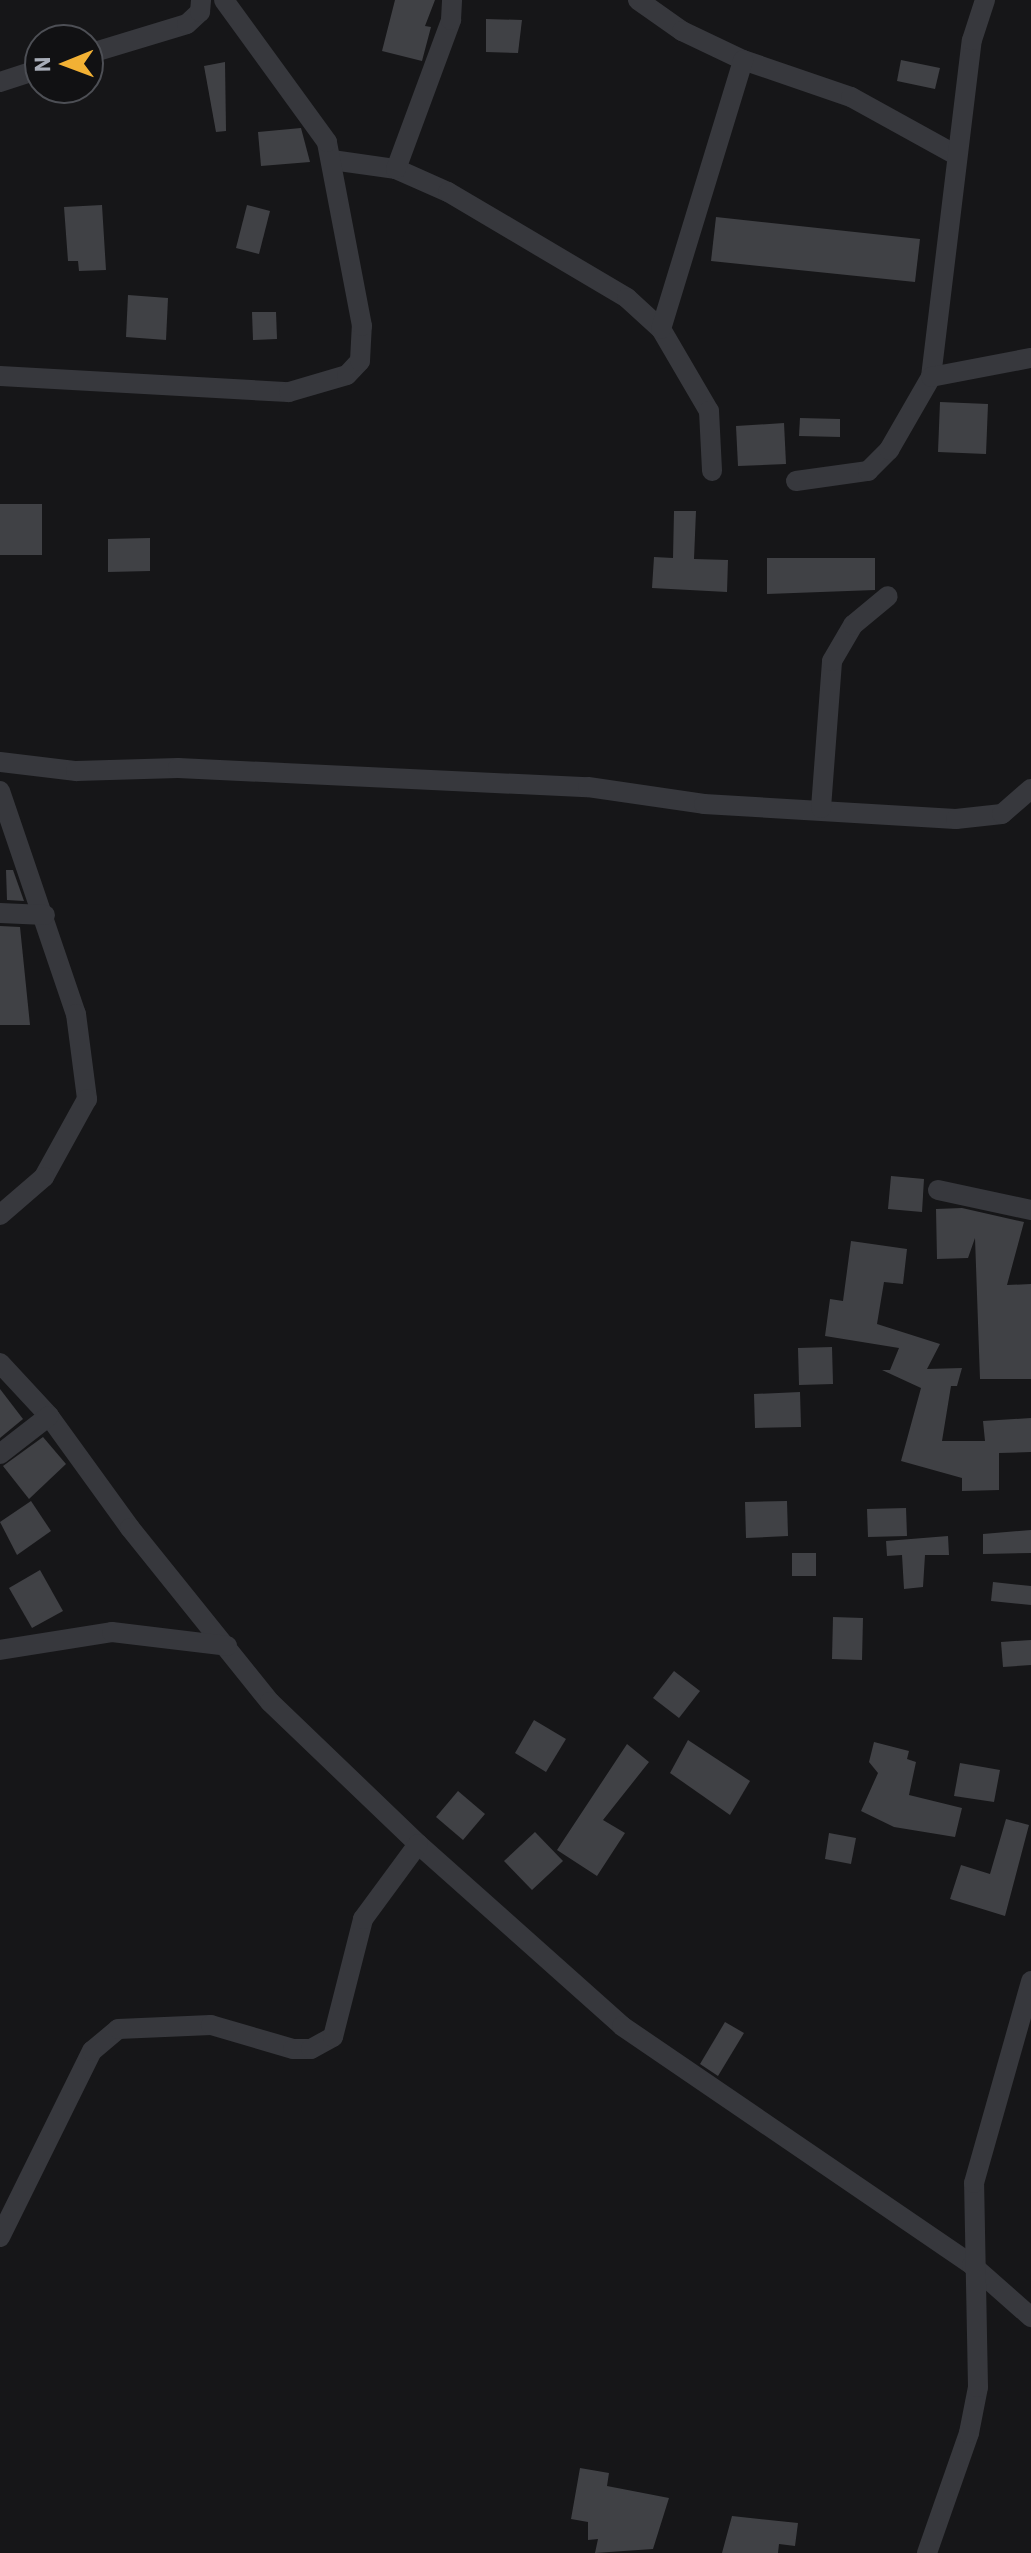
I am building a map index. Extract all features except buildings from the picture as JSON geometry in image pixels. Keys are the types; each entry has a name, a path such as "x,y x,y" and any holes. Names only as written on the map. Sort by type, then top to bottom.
{"street":[{"path":"104,49 187,24 201,0"},
{"path":"0,376 289,392 347,375 360,361 362,326 332,160 285,77 224,0"},
{"path":"396,169 451,20 452,0"},
{"path":"638,0 682,31 743,60 851,97 956,155"},
{"path":"796,481 868,471 889,450 931,377 972,40 985,0"},
{"path":"661,329 743,60"},
{"path":"0,82 24,74"},
{"path":"332,160 396,169 557,251 661,329 709,411 712,471"},
{"path":"931,377 1031,358"},
{"path":"821,808 832,661 853,625 888,596"},
{"path":"0,762 76,771 178,768 588,787 704,804 987,816 1002,814 1031,789"},
{"path":"0,791 45,915 76,1014 87,1099 44,1177 0,1215"},
{"path":"0,913 45,915"},
{"path":"938,1190 1031,1210"},
{"path":"0,1363 49,1416 130,1528 270,1702 418,1844 622,2026 972,2265 1031,2317"},
{"path":"0,1454 49,1416"},
{"path":"0,1650 112,1632 227,1646"},
{"path":"0,2237 92,2051 118,2029 211,2025 293,2049 311,2049 333,2037 363,1919 418,1844"},
{"path":"927,2553 969,2433 978,2387 972,2265 974,2183 983,2134 1031,1981"}]}
